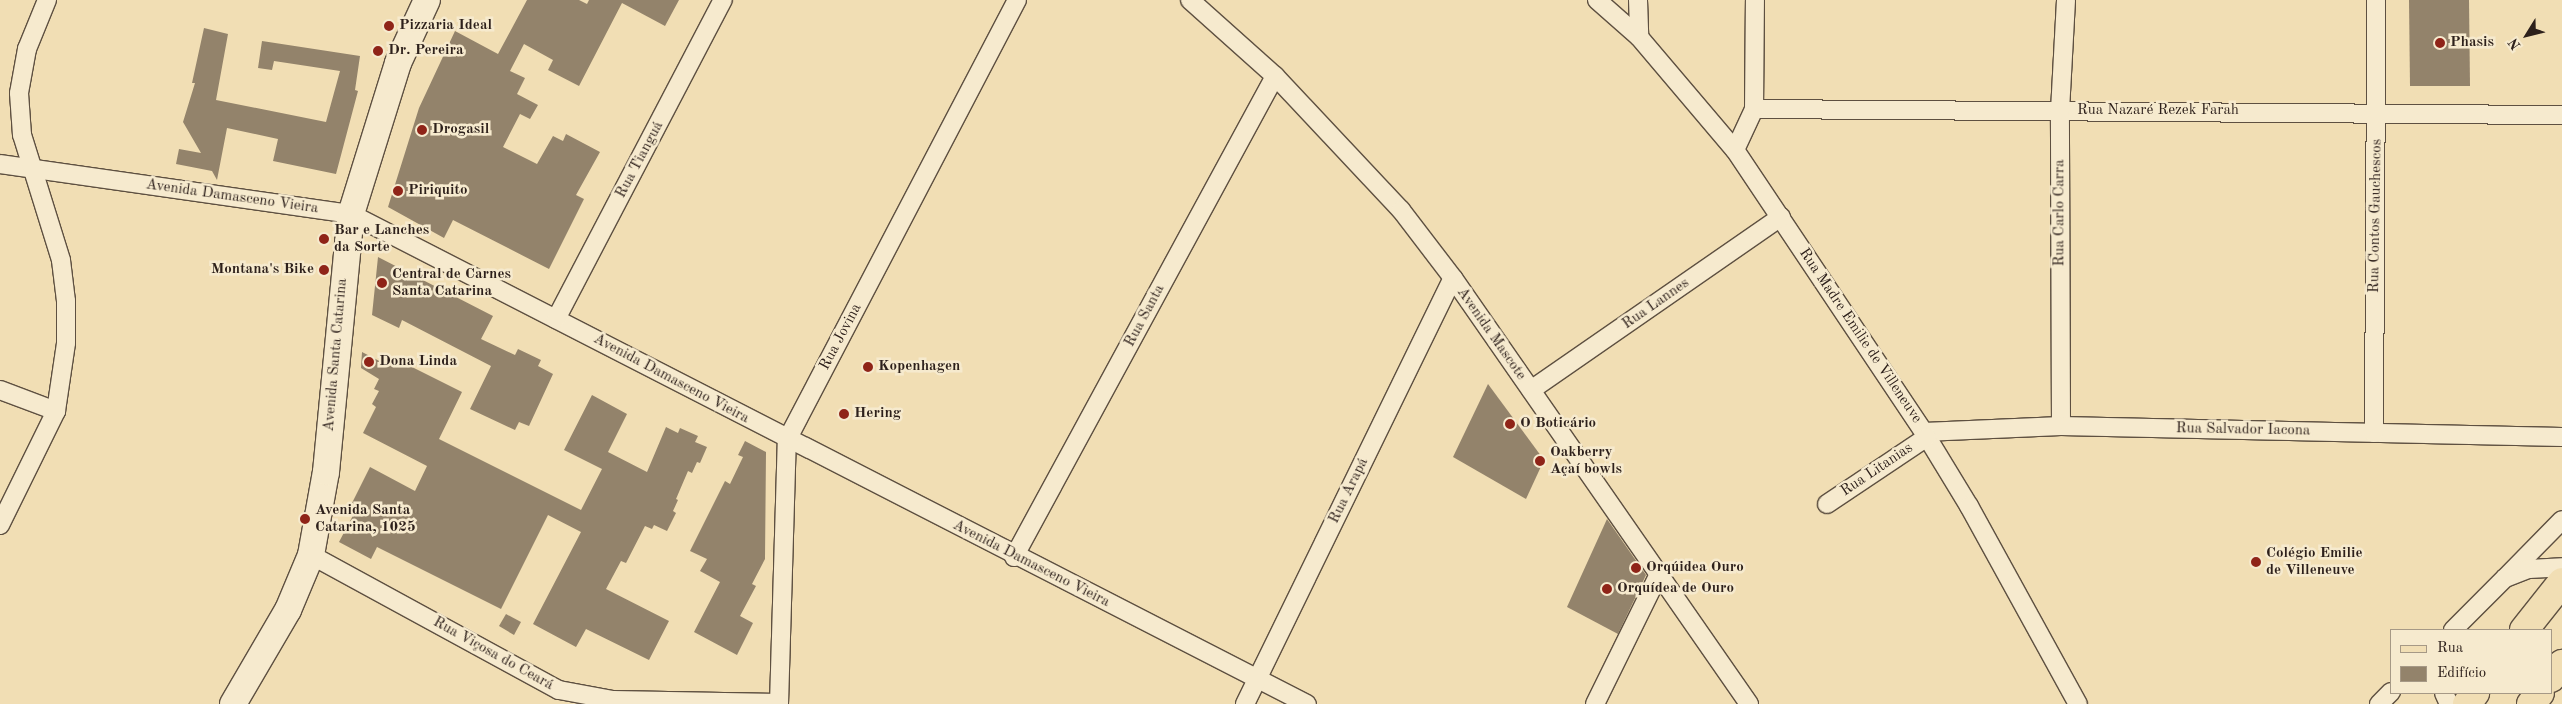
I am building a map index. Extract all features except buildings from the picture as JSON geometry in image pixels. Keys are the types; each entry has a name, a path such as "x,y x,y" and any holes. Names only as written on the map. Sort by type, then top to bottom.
{"main road":[{"path":"2525,629 2562,582"},
{"path":"2552,677 2562,664"},
{"path":"2531,704 2539,694"}],"street":[{"path":"0,525 56,411 66,343 66,301 59,252 31,169 22,135 19,93 27,49 47,0"},
{"name":"Avenida Santa Catarina","path":"233,704 288,610 312,554 326,472 351,214 395,73 427,0"},
{"name":"Rua Tianguá","path":"556,319 723,0"},
{"name":"Rua Jovina","path":"779,704 787,440 1017,0"},
{"name":"Avenida Mascote","path":"1190,0 1275,76 1401,210 1453,278 1530,390 1660,572 1749,704"},
{"name":"Rua Madre Emilie de Villeneuve","path":"1597,0 1639,37 1735,150 1781,217 1925,434 1969,506 2078,704"},
{"path":"1638,0 1639,37"},
{"path":"1735,150 1754,109 1755,0"},
{"name":"Rua Carlo Carra","path":"2061,426 2060,110 2066,0"},
{"name":"Rua Contos Gauchescos","path":"2374,433 2377,112 2376,0"},
{"name":"Rua Santa","path":"1014,557 1275,76"},
{"name":"Rua Nazaré Rezek Farah","path":"1754,109 2377,112 2562,115"},
{"name":"Avenida Damasceno Vieira","path":"0,164 351,214 1014,557 1307,704"},
{"name":"Rua Lannes","path":"1530,390 1781,217"},
{"name":"Rua Arapá","path":"1244,704 1453,278"},
{"path":"0,390 56,411"},
{"name":"Rua Salvador Iacona","path":"1925,434 2061,426 2562,437"},
{"name":"Rua Litanias","path":"1827,504 1925,434"},
{"path":"2454,629 2562,520"},
{"name":"Rua Viçosa do Ceará","path":"312,554 559,690 614,700 779,704"},
{"path":"2505,578 2530,570 2562,567"},
{"path":"1595,704 1660,572"},
{"path":"2379,704 2390,693"}],"place":[{"name":"Pizzaria Ideal","path":"389,26"},
{"name":"Phasis","path":"2440,43"},
{"name":"Dr. Pereira","path":"378,51"},
{"name":"Drogasil","path":"422,130"},
{"name":"Piriquito","path":"398,191"},
{"name":"Bar e Lanches da Sorte","path":"324,239"},
{"name":"Montana's Bike","path":"324,270"},
{"name":"Central de Carnes Santa Catarina","path":"382,283"},
{"name":"Dona Linda","path":"369,362"},
{"name":"Kopenhagen","path":"868,367"},
{"name":"Hering","path":"844,414"},
{"name":"O Boticário","path":"1510,424"},
{"name":"Oakberry Açaí bowls","path":"1540,461"},
{"name":"Avenida Santa Catarina, 1025","path":"305,519"},
{"name":"Colégio Emilie de Villeneuve","path":"2256,562"},
{"name":"Orqúidea Ouro","path":"1636,568"},
{"name":"Orquídea de Ouro","path":"1607,589"}]}
